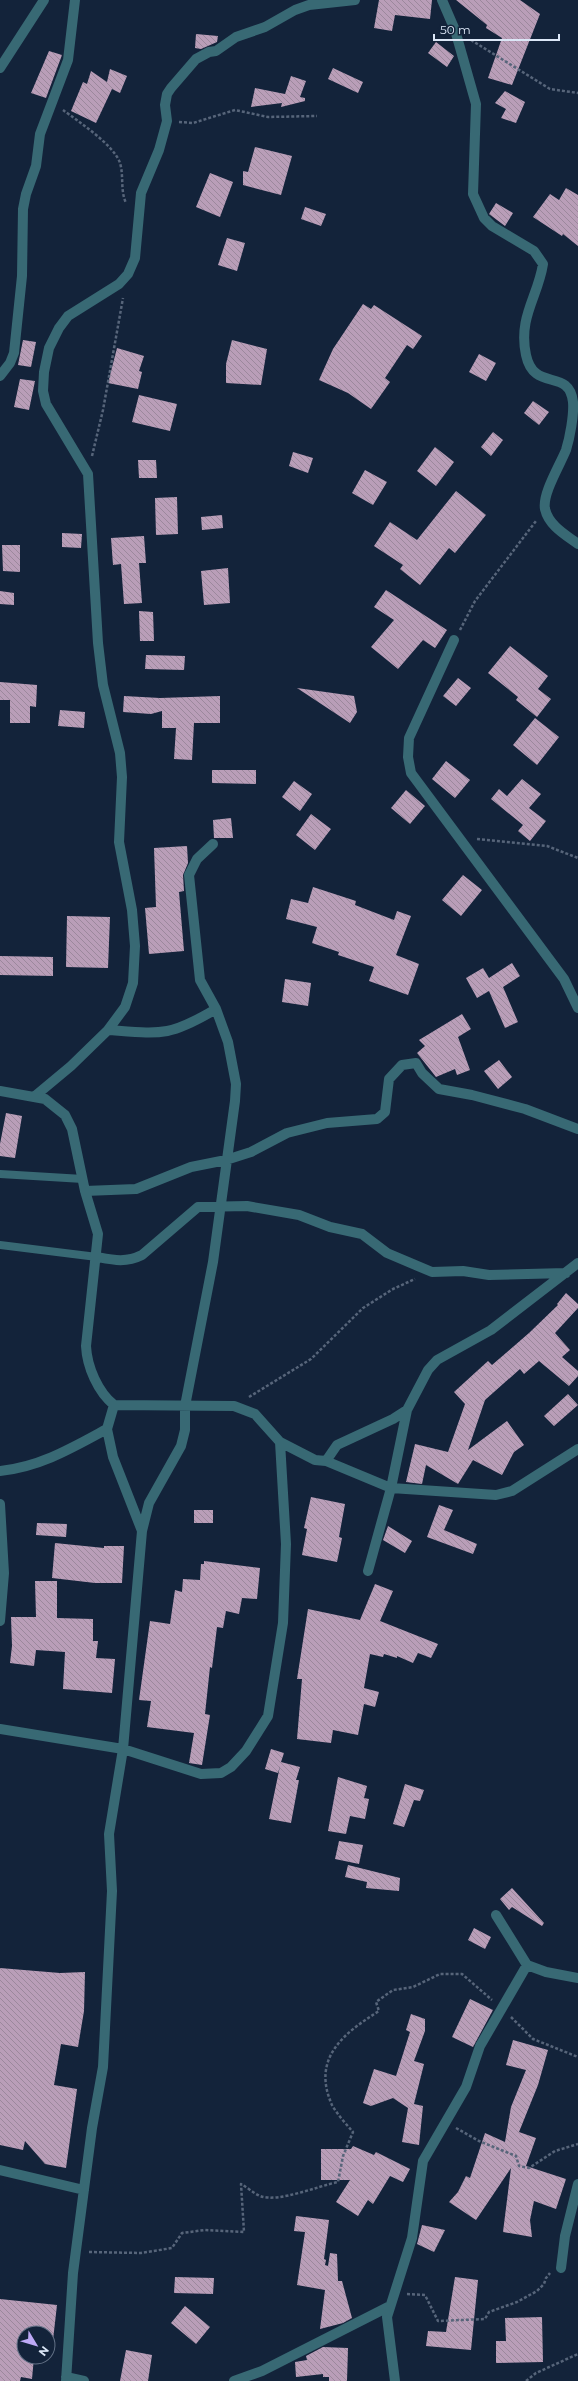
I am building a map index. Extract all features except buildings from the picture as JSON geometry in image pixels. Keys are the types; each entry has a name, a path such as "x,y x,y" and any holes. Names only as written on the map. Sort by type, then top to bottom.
{"street":[{"path":"0,68 44,0"},
{"path":"0,376 10,363 14,353 22,276 23,209 26,194 36,166 40,134 51,101 68,60 75,0"},
{"path":"35,1096 71,1066 108,1030 125,1007 133,983 135,946 132,910 119,842 122,777 120,754 103,685 98,643 88,474 46,404 43,391 49,348 59,328 68,316 119,284 128,274 135,258 141,193 159,150 167,121 167,94 196,60 209,52 216,51 236,37 266,27 295,10 309,5 355,0"},
{"path":"442,0 455,30 476,104 473,194 484,218 492,226 534,251 541,259 543,264 542,271 526,313 526,355 534,374 539,377 554,379 561,383 569,391 573,403 568,441 546,498 545,510 557,529 578,544"},
{"path":"454,640 409,738 408,757 411,773 457,837 564,979 578,1008"},
{"path":"84,2381 66,2379 75,2252 103,2067 112,1890 109,1834 123,1749 142,1530 149,1503 181,1446 185,1430 186,1406 213,1262 236,1084 228,1042 216,1009 200,980 189,875 197,859 213,844"},
{"path":"108,1030 163,1033 187,1025 216,1009"},
{"path":"85,1191 136,1189 191,1167 226,1160 256,1150 287,1133 327,1123 377,1120 386,1112 389,1079 402,1065 416,1063 422,1073 440,1089 472,1094 525,1110 578,1129"},
{"path":"0,1091 35,1096 45,1099 65,1115 72,1129 82,1179 98,1234 97,1257 86,1346 86,1357 89,1366 107,1399 114,1405 234,1406 255,1414 280,1442 316,1460 326,1461 391,1488 496,1496 512,1491 578,1449"},
{"path":"97,1257 122,1261 134,1259 142,1255 198,1207 220,1208 242,1206 299,1215 330,1227 355,1231 362,1234 387,1253 432,1272 463,1271 489,1275 566,1273"},
{"path":"368,1570 391,1488 407,1410 418,1387 437,1360 491,1330 578,1263"},
{"path":"114,1405 107,1429 113,1457 142,1530"},
{"path":"326,1461 337,1444 393,1419 407,1410"},
{"path":"0,1471 25,1468 44,1462 107,1429"},
{"path":"0,1729 123,1749 201,1774 221,1773 231,1767 246,1751 268,1716 283,1623 286,1576 285,1505 280,1442"},
{"path":"0,1504 4,1573 0,1621"},
{"path":"496,1915 527,1965 546,1972 578,1978"},
{"path":"395,2381 387,2317 388,2307 409,2251 423,2161 466,2087 480,2046 527,1965"},
{"path":"0,2170 84,2190"},
{"path":"561,2268 566,2236 578,2184"},
{"path":"234,2381 262,2371 357,2325 388,2307"}],"lane":[{"path":"0,1174 82,1179"},
{"path":"0,1245 97,1257"}],"path":[{"path":"455,30 550,89 578,93"},
{"path":"51,101 86,127 113,152 120,163 123,195 129,209"},
{"path":"167,121 193,123 235,110 268,117 317,116"},
{"path":"88,474 103,410 123,296"},
{"path":"454,640 475,601 545,510"},
{"path":"457,837 547,846 578,858"},
{"path":"234,1406 311,1359 363,1308 393,1289 432,1272"},
{"path":"75,2252 142,2253 172,2248 182,2233 205,2230 244,2232 242,2184 260,2196 284,2197 313,2187 338,2182 343,2156 352,2132 332,2105 324,2078 336,2044 352,2028 379,2011 376,2002 393,1990 413,1987 440,1974 462,1974 501,2008 533,2039 578,2057"},
{"path":"446,2123 479,2141 516,2156 519,2166 529,2168 555,2151 578,2144"},
{"path":"388,2307 406,2295 425,2295 438,2321 485,2320 489,2312 517,2302 542,2288 549,2274 561,2268"},
{"path":"526,2381 536,2373 578,2354"}]}
